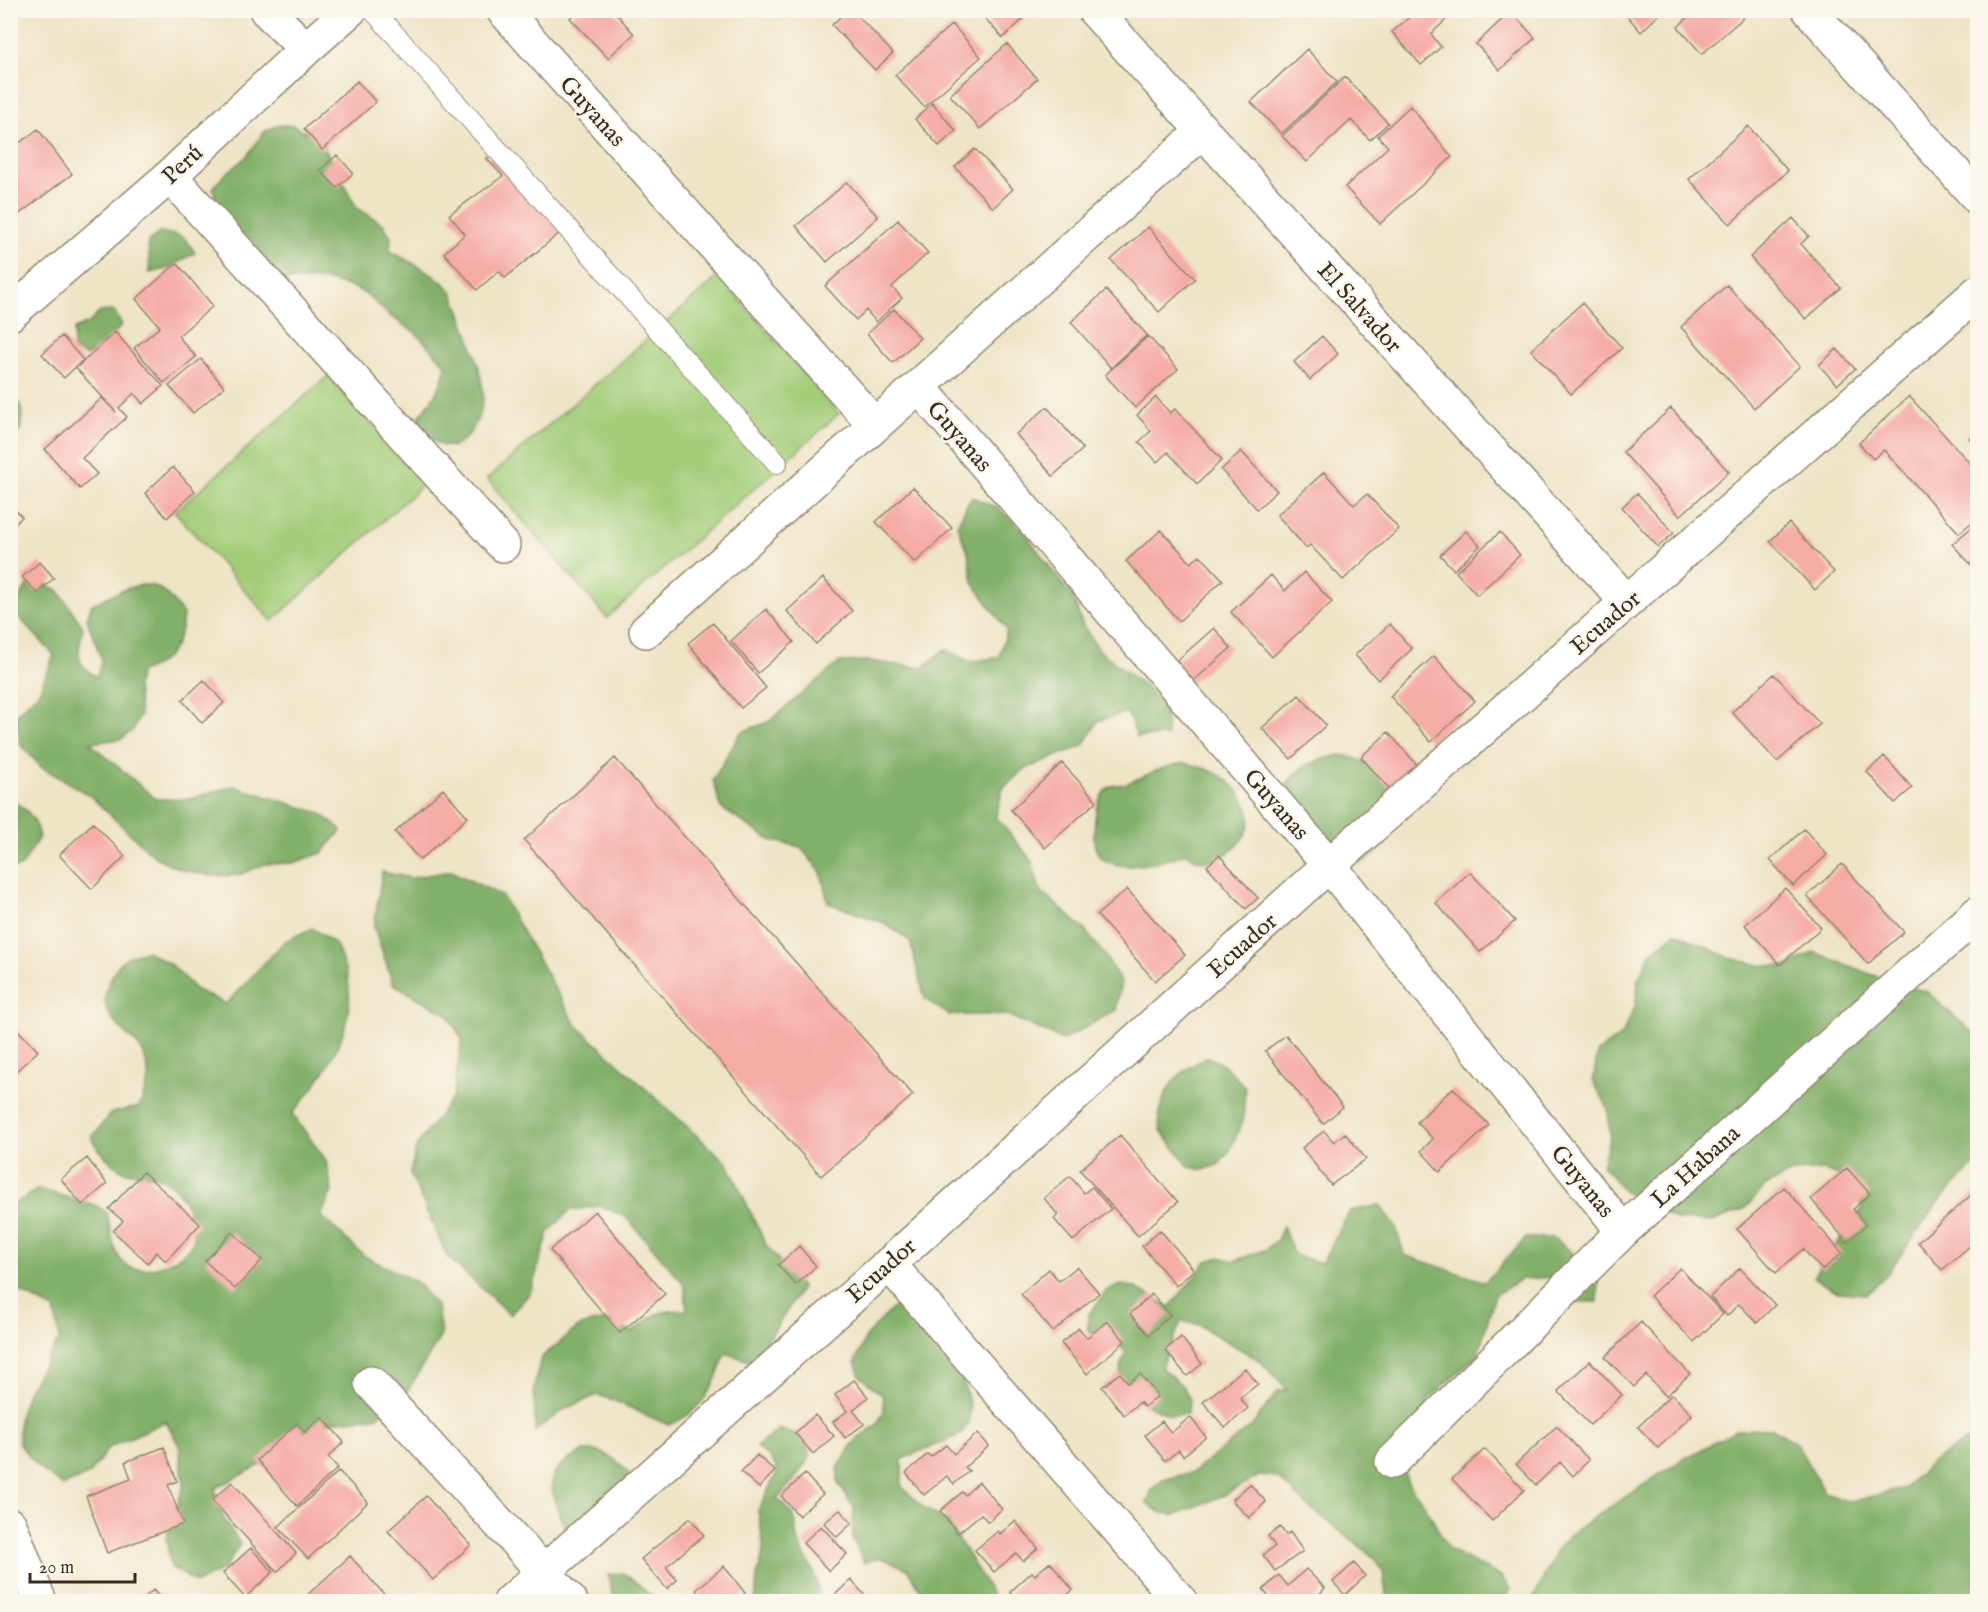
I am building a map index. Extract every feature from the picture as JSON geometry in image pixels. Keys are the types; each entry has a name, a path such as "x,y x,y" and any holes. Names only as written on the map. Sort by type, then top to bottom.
{"street":[{"path":"266,10 306,49"},
{"name":"Perú","path":"10,314 170,176 350,10"},
{"name":"Guyanas","path":"503,10 875,425"},
{"name":"El Salvador","path":"1094,10 1627,602"},
{"path":"1809,10 1977,198"},
{"path":"646,631 1202,132"},
{"path":"170,176 503,545"},
{"name":"Ecuador","path":"510,1602 889,1264 1329,865 1977,292"},
{"name":"Guyanas","path":"918,387 1329,865 1623,1231"},
{"name":"La Habana","path":"1392,1462 1422,1429 1623,1231 1977,913"},
{"path":"889,1264 1181,1602"},
{"path":"371,1383 571,1602"},
{"path":"10,1525 40,1602"}],"lane":[{"path":"373,10 777,463"}],"green space":[{"path":"278,125 292,125 319,138 357,208 383,224 391,237 390,251 430,273 454,296 474,353 483,393 477,421 467,437 453,446 441,445 422,431 419,417 440,386 446,365 416,333 355,288 326,280 279,282 220,219 213,188 223,176 246,157 265,131"},
{"path":"159,233 181,236 195,253 166,269 150,273 148,241"},
{"path":"719,276 839,414 607,618 487,479"},
{"path":"114,311 122,325 100,350 85,356 73,349 74,329 89,323 100,312"},
{"path":"328,376 424,484 272,621 175,512"},
{"path":"11,393 20,406 22,415 20,431 11,437"},
{"path":"971,497 998,508 1021,528 1073,598 1083,626 1100,651 1145,686 1165,708 1167,736 1137,737 1127,712 1098,721 1083,746 1025,769 1003,788 996,817 1032,861 1040,890 1084,929 1103,953 1121,982 1116,1010 1063,1040 1007,1015 949,1015 925,999 910,941 884,923 828,903 821,872 800,847 770,840 721,808 713,780 741,732 768,722 840,662 867,661 923,668 945,649 970,662 999,657 1007,630 973,583 968,552 957,525"},
{"path":"43,583 58,590 83,627 79,656 84,667 97,677 102,661 87,619 92,604 128,588 147,585 164,592 183,614 180,634 172,651 159,663 140,672 137,686 140,715 133,730 121,739 90,743 156,799 188,799 233,786 320,813 342,830 322,853 293,863 265,864 239,875 210,876 180,869 155,857 89,795 41,767 20,744 16,714 39,692 54,655 12,610 28,584"},
{"path":"1340,755 1363,761 1378,773 1391,798 1393,812 1387,839 1378,850 1362,862 1335,869 1280,796 1291,778 1304,767"},
{"path":"1185,763 1218,774 1241,795 1250,819 1245,834 1239,842 1224,856 1214,860 1196,859 1187,853 1134,866 1108,862 1099,854 1094,842 1096,815 1099,801 1104,793 1112,786 1128,783 1163,768"},
{"path":"10,798 27,811 35,822 39,837 22,866 11,870"},
{"path":"451,871 502,896 576,1025 728,1164 766,1245 802,1288 753,1362 725,1353 706,1397 690,1414 668,1425 597,1395 565,1409 535,1431 534,1387 541,1358 577,1328 591,1322 606,1321 632,1332 656,1314 687,1310 684,1284 626,1217 600,1206 570,1210 549,1232 530,1293 510,1315 447,1256 410,1173 417,1145 453,1097 462,1039 447,1014 393,984 374,927 382,872 411,878"},
{"path":"312,928 333,942 337,948 348,981 349,1002 346,1023 330,1062 292,1114 326,1160 332,1191 321,1216 364,1256 417,1282 437,1307 441,1335 406,1394 376,1417 317,1423 293,1438 271,1460 215,1488 223,1517 240,1544 224,1569 197,1583 171,1567 166,1539 184,1485 179,1446 166,1421 108,1448 90,1474 63,1486 39,1468 19,1444 19,1417 28,1390 60,1339 54,1309 11,1287 10,1207 38,1189 95,1205 107,1213 117,1254 125,1264 132,1268 153,1268 184,1253 191,1245 194,1236 189,1213 180,1195 170,1184 159,1177 127,1172 117,1167 102,1153 91,1138 111,1113 139,1107 148,1080 146,1061 142,1051 108,1011 105,1004 107,987 122,961 147,951 173,966 195,989 226,1004 285,941"},
{"path":"1676,933 1730,958 1760,965 1787,966 1814,952 1898,985 1926,991 1977,1034 1977,1162 1940,1200 1887,1274 1867,1294 1838,1292 1813,1277 1862,1208 1853,1180 1824,1170 1794,1172 1767,1185 1743,1210 1711,1222 1676,1220 1624,1191 1602,1165 1610,1136 1608,1108 1593,1081 1598,1052 1622,1034 1635,1007 1639,977 1651,952"},
{"path":"1207,1057 1229,1069 1245,1088 1243,1121 1229,1152 1219,1164 1204,1170 1189,1167 1163,1134 1159,1118 1164,1098 1173,1082"},
{"path":"1380,1205 1396,1227 1404,1255 1485,1282 1526,1238 1554,1238 1598,1273 1598,1302 1569,1302 1553,1277 1522,1279 1495,1295 1478,1354 1429,1399 1403,1469 1408,1483 1426,1507 1448,1549 1502,1577 1510,1589 1504,1601 1387,1601 1383,1572 1375,1558 1310,1508 1277,1477 1261,1475 1222,1496 1174,1515 1159,1512 1147,1503 1152,1489 1163,1480 1193,1472 1252,1426 1278,1391 1288,1391 1259,1360 1197,1324 1181,1322 1161,1367 1182,1386 1190,1399 1187,1414 1171,1415 1142,1403 1122,1382 1120,1367 1126,1352 1116,1342 1100,1341 1088,1331 1088,1316 1106,1291 1121,1285 1134,1287 1170,1307 1207,1261 1220,1257 1234,1261 1265,1250 1277,1240 1283,1227 1294,1255 1322,1263 1350,1211"},
{"path":"900,1301 955,1345 970,1407 969,1423 960,1435 902,1459 902,1487 924,1508 948,1522 996,1601 927,1601 908,1569 879,1557 864,1563 852,1537 854,1508 838,1483 838,1468 853,1443 877,1424 884,1411 883,1396 860,1376 855,1362 867,1335"},
{"path":"1772,1428 1796,1443 1825,1493 1850,1502 1905,1488 1930,1463 1977,1434 1977,1601 1532,1601 1560,1545 1581,1526 1680,1461 1737,1430"},
{"path":"779,1429 792,1432 800,1437 810,1457 777,1499 788,1508 794,1517 799,1544 817,1582 817,1601 755,1602 757,1577 764,1550 758,1511 778,1470 770,1458 756,1447"},
{"path":"584,1451 598,1451 615,1460 627,1471 635,1485 633,1505 620,1528 610,1539 598,1545 570,1540 558,1512 553,1492 554,1473 560,1466"},
{"path":"622,1573 658,1601 614,1601 608,1575"}],"building":[{"path":"578,10 613,10 634,34 608,58 570,18"},
{"path":"847,10 852,10 893,53 875,70 832,25"},
{"path":"985,10 1033,10 1003,38 981,14"},
{"path":"1409,10 1456,10 1431,34 1441,47 1421,65 1392,32 1413,14"},
{"path":"1622,10 1664,10 1641,32"},
{"path":"1695,10 1736,10 1743,18 1702,54 1678,27"},
{"path":"1511,11 1535,38 1500,70 1476,44"},
{"path":"952,24 981,57 924,107 895,75"},
{"path":"1007,44 1037,79 980,129 950,95"},
{"path":"1307,49 1337,82 1281,134 1251,102"},
{"path":"1345,77 1388,123 1370,140 1351,120 1307,162 1282,136"},
{"path":"357,81 376,102 322,150 304,129"},
{"path":"932,103 956,131 939,146 915,119"},
{"path":"1410,106 1452,157 1380,224 1345,187 1388,147 1378,136"},
{"path":"1748,126 1788,171 1730,224 1689,179"},
{"path":"38,129 72,174 18,215 10,205 10,150"},
{"path":"975,149 1013,189 993,208 955,167"},
{"path":"337,155 353,173 337,188 320,170"},
{"path":"486,158 496,158 561,232 505,278 499,271 477,290 444,253 465,234 449,215 503,176"},
{"path":"847,182 878,217 827,262 796,226"},
{"path":"1793,218 1809,236 1801,244 1841,288 1806,319 1750,257"},
{"path":"898,220 928,253 892,287 902,298 876,322 866,310 856,320 825,286"},
{"path":"1148,227 1195,279 1159,312 1111,260"},
{"path":"177,263 213,306 178,336 196,357 164,383 134,348 160,327 136,299"},
{"path":"1727,285 1800,366 1754,408 1681,327"},
{"path":"1106,290 1147,335 1111,368 1071,322"},
{"path":"1582,303 1622,348 1571,394 1531,350"},
{"path":"894,309 920,338 893,363 867,334"},
{"path":"115,332 163,386 143,404 134,393 119,408 127,417 82,458 97,474 80,489 45,449 102,398 116,412 76,368"},
{"path":"62,336 83,360 64,378 42,354"},
{"path":"1148,336 1178,369 1135,408 1105,375"},
{"path":"1322,336 1338,354 1310,380 1294,362"},
{"path":"1837,349 1855,369 1837,385 1819,365"},
{"path":"201,359 224,387 193,413 169,386"},
{"path":"1909,396 1978,472 1978,517 1959,533 1884,450 1873,459 1859,443"},
{"path":"1156,397 1170,413 1175,409 1222,460 1197,484 1168,452 1157,462 1139,442 1151,431 1137,415"},
{"path":"1047,407 1083,449 1053,476 1016,434"},
{"path":"1671,408 1729,472 1680,516 1623,452"},
{"path":"1978,430 1978,447 1969,438"},
{"path":"1241,451 1277,491 1257,509 1221,470"},
{"path":"173,467 195,491 167,518 145,493"},
{"path":"1324,472 1354,505 1367,494 1399,529 1343,580 1310,545 1306,548 1277,515"},
{"path":"913,487 952,528 915,563 876,522"},
{"path":"1637,493 1674,533 1658,547 1622,507"},
{"path":"10,504 22,517 10,528"},
{"path":"1978,522 1978,572 1952,544"},
{"path":"1789,523 1834,572 1815,590 1770,541"},
{"path":"1161,530 1191,563 1200,555 1223,580 1179,621 1126,561"},
{"path":"1466,531 1480,546 1454,570 1440,555"},
{"path":"1500,532 1520,555 1477,595 1456,572"},
{"path":"40,562 54,578 37,593 22,577"},
{"path":"1304,572 1332,602 1272,657 1231,612 1271,575 1285,591"},
{"path":"823,578 852,611 816,644 787,611"},
{"path":"766,609 794,642 758,673 731,641"},
{"path":"713,623 766,688 741,708 688,643"},
{"path":"1390,624 1412,649 1378,680 1355,655"},
{"path":"1214,628 1231,648 1190,684 1173,664"},
{"path":"1434,656 1475,701 1431,742 1390,696"},
{"path":"1774,674 1820,724 1777,762 1732,712"},
{"path":"204,680 224,703 202,723 182,700"},
{"path":"1299,695 1326,725 1291,759 1262,728"},
{"path":"1388,732 1419,767 1392,792 1361,757"},
{"path":"1884,756 1912,788 1895,803 1867,772"},
{"path":"615,758 913,1095 821,1176 524,840"},
{"path":"1062,763 1097,801 1045,848 1011,810"},
{"path":"443,789 468,817 420,860 395,832"},
{"path":"93,823 125,856 92,889 59,855"},
{"path":"1804,829 1827,855 1793,886 1770,860"},
{"path":"1219,855 1258,898 1246,909 1207,866"},
{"path":"1842,864 1904,932 1868,964 1807,896"},
{"path":"1470,872 1515,921 1480,952 1436,903"},
{"path":"1785,888 1821,928 1780,965 1745,925"},
{"path":"1127,889 1185,955 1155,981 1097,915"},
{"path":"10,1022 38,1051 10,1077"},
{"path":"1286,1035 1343,1107 1323,1124 1265,1051"},
{"path":"1453,1088 1489,1125 1440,1172 1421,1151 1433,1139 1417,1122"},
{"path":"1324,1131 1334,1142 1345,1133 1366,1159 1331,1185 1302,1148"},
{"path":"1120,1135 1178,1202 1138,1236 1080,1170"},
{"path":"87,1158 107,1184 82,1205 61,1179"},
{"path":"1847,1168 1870,1194 1853,1209 1866,1225 1847,1242 1811,1199"},
{"path":"143,1172 200,1224 166,1261 156,1252 148,1263 113,1231 123,1221 109,1209"},
{"path":"1070,1176 1084,1193 1092,1187 1111,1209 1073,1241 1054,1219 1058,1215 1044,1198"},
{"path":"1784,1187 1842,1253 1822,1270 1803,1249 1776,1273 1737,1229"},
{"path":"1978,1189 1978,1239 1942,1270 1918,1242"},
{"path":"595,1211 665,1294 620,1333 550,1250"},
{"path":"1160,1230 1194,1270 1176,1286 1142,1246"},
{"path":"232,1232 262,1260 235,1289 205,1261"},
{"path":"799,1246 816,1266 796,1285 778,1265"},
{"path":"1077,1267 1099,1293 1053,1332 1021,1294 1049,1269 1059,1281"},
{"path":"1680,1268 1723,1314 1694,1342 1650,1296"},
{"path":"1740,1268 1775,1305 1757,1323 1739,1304 1727,1316 1710,1297"},
{"path":"1152,1294 1170,1315 1149,1335 1130,1314"},
{"path":"1107,1321 1125,1341 1087,1374 1061,1343 1079,1328 1087,1338"},
{"path":"1641,1322 1690,1374 1666,1396 1646,1375 1634,1387 1605,1357"},
{"path":"1181,1337 1202,1364 1187,1376 1165,1350"},
{"path":"1590,1361 1622,1395 1590,1425 1558,1391"},
{"path":"1245,1368 1258,1384 1240,1398 1248,1408 1225,1428 1203,1402"},
{"path":"1120,1373 1128,1383 1140,1374 1158,1396 1144,1407 1140,1402 1124,1415 1102,1387"},
{"path":"854,1380 868,1397 853,1410 864,1424 845,1438 833,1422 847,1411 835,1395"},
{"path":"1672,1394 1692,1415 1658,1448 1638,1427"},
{"path":"815,1415 834,1436 813,1454 795,1433"},
{"path":"322,1417 344,1442 328,1457 338,1468 297,1506 257,1460 297,1423 305,1432"},
{"path":"1190,1417 1206,1437 1183,1456 1179,1450 1165,1461 1145,1435 1162,1421 1171,1433"},
{"path":"1557,1426 1589,1460 1573,1476 1560,1462 1536,1485 1516,1464"},
{"path":"978,1433 989,1446 965,1467 969,1471 954,1484 947,1476 924,1495 906,1473 928,1454 931,1457 946,1445 954,1454"},
{"path":"164,1447 177,1481 168,1485 183,1524 107,1553 86,1496 131,1479 125,1462"},
{"path":"1485,1449 1524,1490 1492,1521 1452,1479"},
{"path":"757,1455 775,1471 759,1488 741,1472"},
{"path":"339,1471 368,1502 308,1559 278,1527"},
{"path":"805,1474 823,1494 799,1516 781,1496"},
{"path":"232,1482 296,1553 277,1572 212,1500"},
{"path":"979,1482 1002,1509 988,1522 981,1514 958,1533 940,1511 962,1492 965,1495"},
{"path":"1250,1484 1266,1502 1249,1518 1232,1500"},
{"path":"426,1496 471,1545 433,1580 388,1531"},
{"path":"840,1510 852,1523 837,1537 824,1523"},
{"path":"690,1518 704,1535 666,1567 677,1580 667,1589 641,1559"},
{"path":"1015,1521 1038,1548 1023,1561 1016,1553 994,1572 975,1550 998,1531 1000,1534"},
{"path":"821,1526 847,1554 829,1571 803,1543"},
{"path":"1280,1527 1286,1535 1290,1532 1303,1551 1275,1571 1263,1555 1275,1546 1268,1536"},
{"path":"251,1548 273,1572 245,1598 223,1573"},
{"path":"350,1556 391,1602 306,1602 303,1599"},
{"path":"1050,1562 1073,1590 1059,1602 1051,1594 1042,1602 1019,1602 1010,1592 1032,1572 1035,1575"},
{"path":"1354,1563 1365,1576 1345,1595 1333,1582"},
{"path":"724,1566 745,1593 735,1602 705,1602 696,1590"},
{"path":"1306,1569 1325,1588 1312,1602 1273,1602 1263,1590 1279,1575 1288,1586"},
{"path":"851,1580 871,1602 827,1602"},
{"path":"153,1590 164,1602 140,1602"}]}
